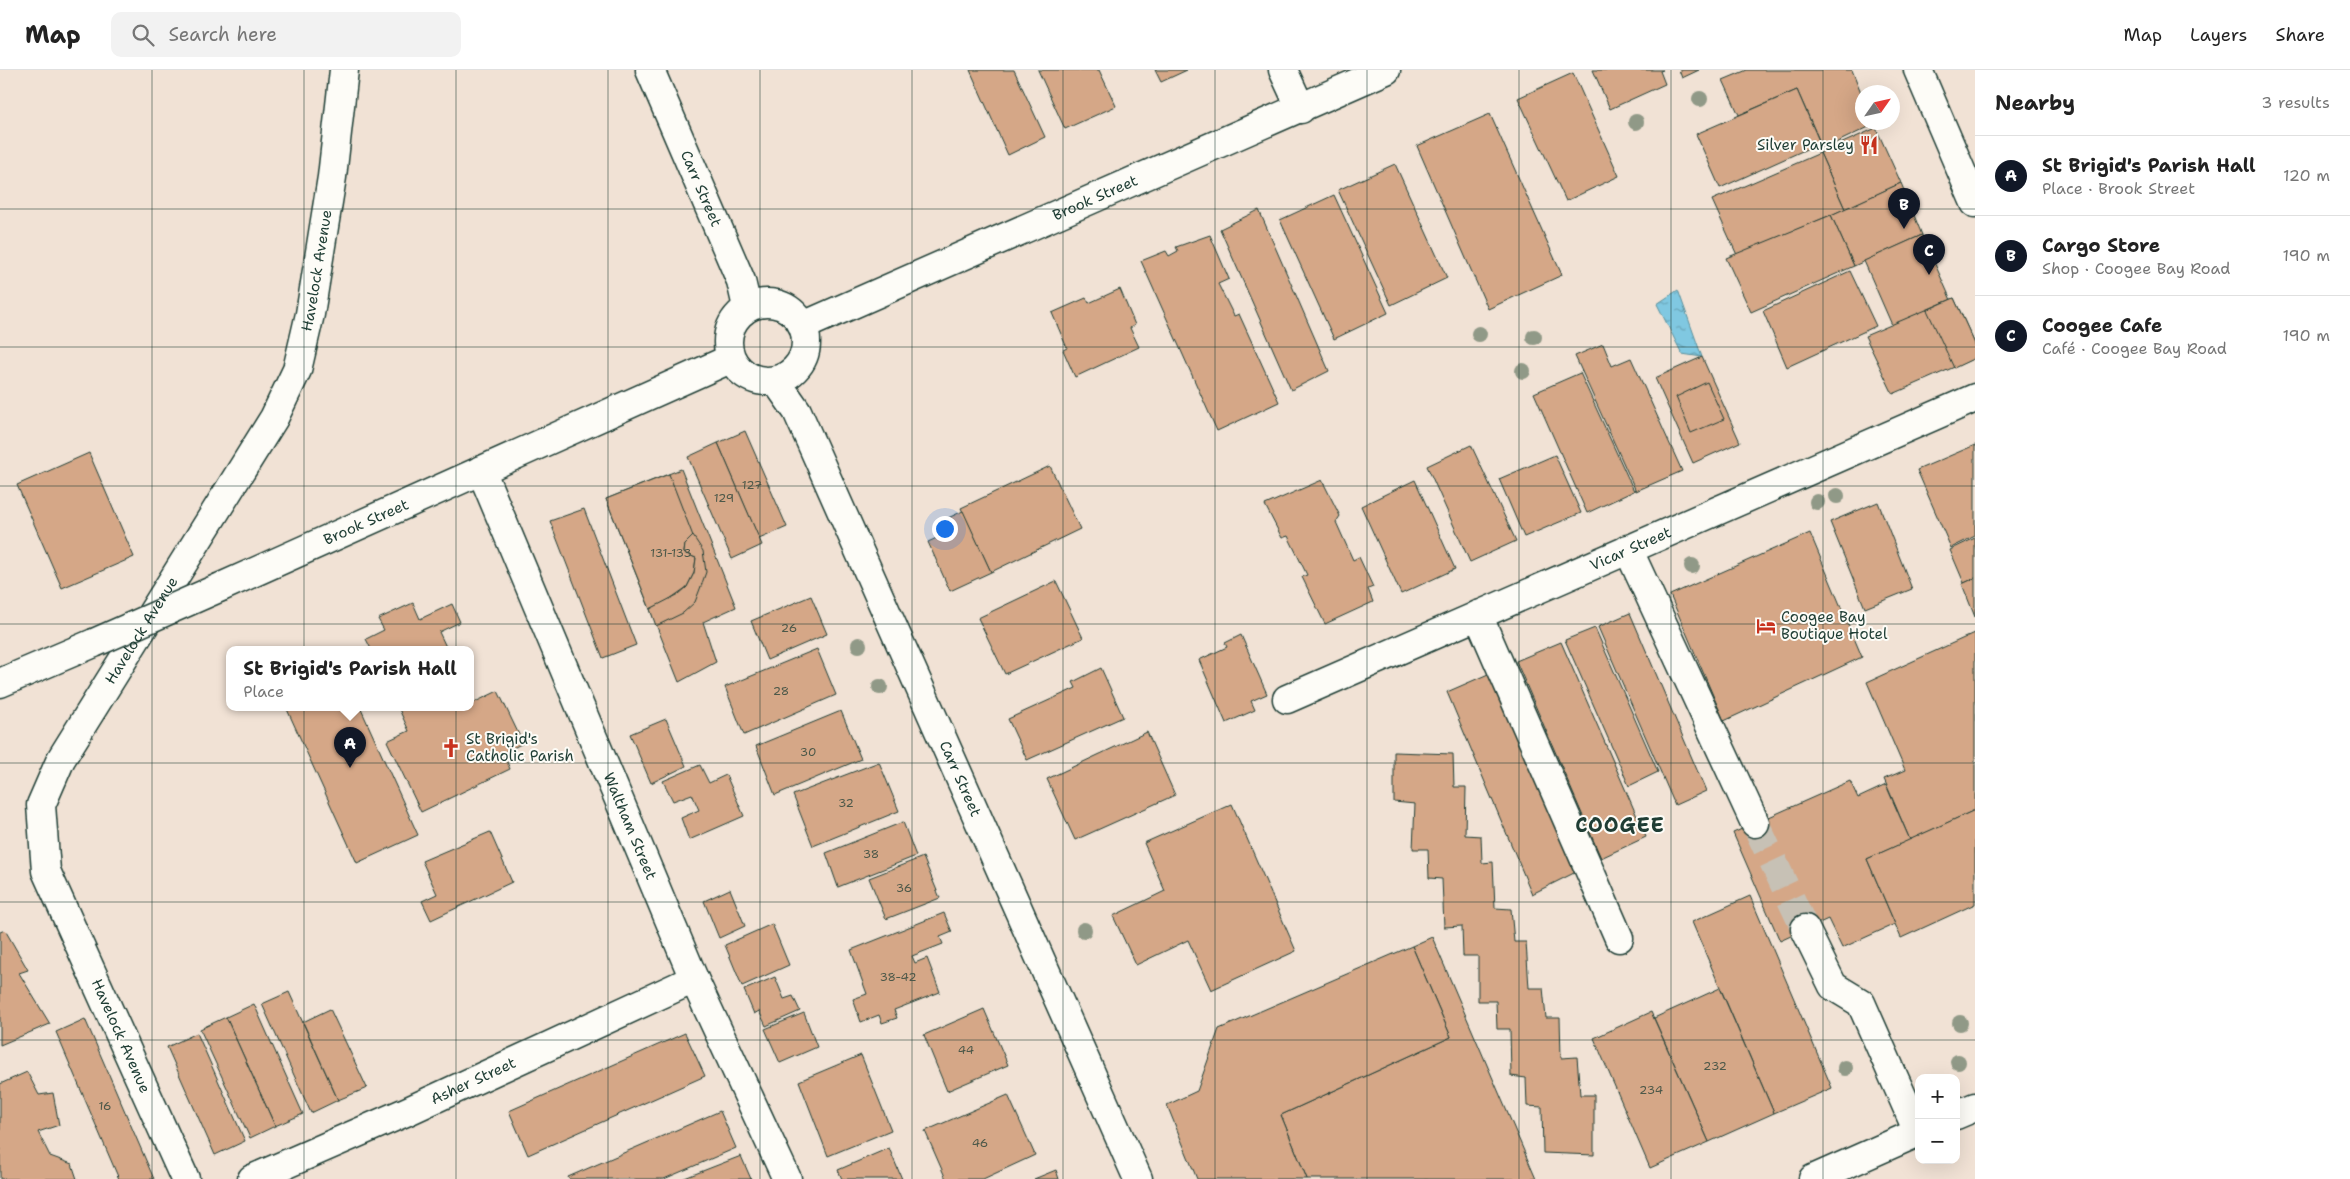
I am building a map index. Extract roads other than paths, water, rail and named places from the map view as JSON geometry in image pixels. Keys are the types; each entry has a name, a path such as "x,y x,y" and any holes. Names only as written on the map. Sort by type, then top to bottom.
{"street":[{"name":"Havelock Avenue","path":"185,1179 46,871 40,805 61,759 274,418 297,370 310,314 331,187 344,70"},
{"name":"Carr Street","path":"650,70 741,281 747,307"},
{"path":"1283,70 1300,109"},
{"name":"Brook Street","path":"803,326 1386,70"},
{"path":"1918,70 1975,203"},
{"path":"760,302 774,303 786,308 803,326 806,340 803,357 796,369 776,381 756,380 743,374 730,359 727,345 730,327 737,315 747,307 760,302"},
{"name":"Brook Street","path":"0,683 222,587 730,359"},
{"name":"Carr Street","path":"776,381 798,411 1138,1179"},
{"name":"Vicar Street","path":"1287,698 1975,398"},
{"name":"Waltham Street","path":"481,470 694,979 787,1179"},
{"path":"1628,549 1755,823"},
{"path":"1478,615 1619,938"},
{"path":"1805,929 1833,986 1862,1003 1915,1125"},
{"name":"Asher Street","path":"252,1179 408,1111 694,979"},
{"path":"1960,1113 1975,1107"},
{"path":"1813,1179 1915,1133"}],"water":[{"path":"1678,290 1702,357 1682,354 1657,304"}],"tunnel":[{"path":"1755,823 1805,929"}],"place":[{"name":"Silver Parsley","path":"1869,145"},
{"name":"Cargo Store","path":"1904,229"},
{"name":"Coogee Cafe","path":"1929,275"},
{"name":"Coogee Bay Boutique Hotel","path":"1766,626"},
{"name":"St Brigid's Catholic Parish","path":"451,748"},
{"name":"St Brigid's Parish Hall","path":"350,768"}],"district":[{"name":"COOGEE","path":"1620,825"}]}
